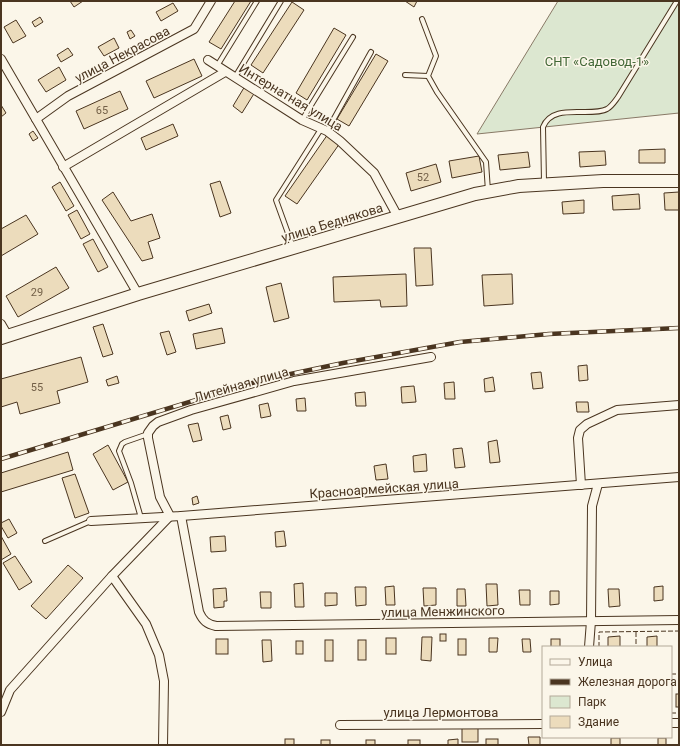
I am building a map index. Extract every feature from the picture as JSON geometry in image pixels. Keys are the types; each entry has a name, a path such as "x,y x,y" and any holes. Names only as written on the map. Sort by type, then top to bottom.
{"street":[{"name":"улица Некрасова","path":"36,120 68,96 194,29 211,1"},
{"path":"1,59 138,294"},
{"name":"Интернатная улица","path":"208,60 302,120 324,130 340,141 374,173 398,217"},
{"path":"63,167 225,72"},
{"name":"улица Беднякова","path":"4,337 138,294 475,194 519,186 603,181 679,181"},
{"path":"1,324 4,337"},
{"name":"Литейная улица","path":"148,433 158,422 191,410 294,381 431,357"},
{"path":"581,485 578,438 580,430 587,424 617,410 679,405"},
{"path":"1,712 10,690 53,640 170,516 160,497 148,433"},
{"name":"Красноармейская улица","path":"91,521 181,516 679,477"},
{"path":"589,646 591,621 592,506 598,484"},
{"name":"улица Менжинского","path":"181,516 199,612 203,620 208,625 679,620"},
{"path":"112,576 146,624 159,655 164,681 163,745"},
{"name":"улица Лермонтова","path":"340,724 542,724"}],"lane":[{"path":"216,66 257,1"},
{"path":"235,78 282,1"},
{"path":"544,185 545,122 556,115 565,112 602,110 612,105 677,1"},
{"path":"422,19 436,56 428,76"},
{"path":"302,120 352,38"},
{"path":"294,248 276,200 324,130 371,52"},
{"path":"405,75 428,76"},
{"path":"428,76 437,92 486,162 488,191"},
{"path":"141,518 131,483 119,451 122,444 125,442 148,433"},
{"path":"45,541 91,521"}],"green space":[{"name":"СНТ «Садовод-1»","path":"558,1 679,1 679,113 477,134"}],"building":[{"path":"70,1 83,1 74,7"},
{"path":"235,1 251,1 221,49 209,42"},
{"path":"405,1 417,1 414,7"},
{"path":"292,2 304,10 263,73 251,65"},
{"path":"173,3 178,11 161,21 156,12"},
{"path":"40,17 43,22 35,27 32,22"},
{"path":"16,20 26,36 13,43 4,27"},
{"path":"334,28 346,35 307,100 296,93"},
{"path":"131,30 135,36 130,39 127,32"},
{"path":"114,38 119,48 104,56 98,47"},
{"path":"68,48 73,55 61,62 57,55"},
{"path":"376,54 388,61 349,126 337,119"},
{"path":"194,59 202,76 154,98 146,81"},
{"path":"59,67 66,80 46,92 38,80"},
{"path":"245,86 255,92 242,113 233,106"},
{"path":"120,91 128,109 84,129 76,111"},
{"path":"1,105 6,113 1,117"},
{"path":"173,124 178,136 146,150 141,138"},
{"path":"33,131 38,138 33,141 29,134"},
{"path":"328,134 340,143 297,204 285,196"},
{"path":"665,149 665,163 639,163 639,150"},
{"path":"605,151 606,165 580,167 579,152"},
{"path":"528,152 530,167 500,170 498,155"},
{"path":"479,156 482,172 452,178 449,161"},
{"path":"436,164 441,182 411,191 406,173"},
{"path":"220,181 231,213 220,217 210,184"},
{"path":"60,182 74,206 66,211 52,187"},
{"path":"113,192 131,221 152,214 160,238 148,242 153,258 142,261 102,200"},
{"path":"679,192 679,210 665,210 664,193"},
{"path":"639,194 640,209 613,210 612,196"},
{"path":"584,200 584,213 563,214 562,202"},
{"path":"77,210 90,234 81,239 68,215"},
{"path":"26,215 38,234 1,256 1,229"},
{"path":"93,239 108,267 98,272 83,244"},
{"path":"414,248 431,248 433,285 416,286"},
{"path":"56,267 69,288 18,317 6,296"},
{"path":"406,274 407,306 381,307 380,300 334,302 333,277"},
{"path":"512,274 513,304 484,306 482,275"},
{"path":"281,283 289,318 274,322 266,287"},
{"path":"209,304 212,313 189,321 186,311"},
{"path":"103,324 113,354 103,357 93,327"},
{"path":"222,328 225,343 196,349 193,334"},
{"path":"169,331 176,352 167,355 160,333"},
{"path":"81,357 88,382 57,391 60,403 20,414 17,402 1,407 1,379"},
{"path":"587,365 588,380 579,381 578,366"},
{"path":"541,372 543,388 533,389 531,373"},
{"path":"117,376 119,383 108,386 106,380"},
{"path":"493,377 495,391 485,392 484,379"},
{"path":"454,382 455,399 445,399 444,383"},
{"path":"414,386 416,402 402,403 401,387"},
{"path":"365,392 366,406 356,406 355,393"},
{"path":"305,398 306,411 297,411 296,399"},
{"path":"576,402 588,402 589,412 577,412"},
{"path":"268,403 271,416 261,418 259,405"},
{"path":"228,415 231,428 223,430 220,417"},
{"path":"198,423 202,440 193,442 188,425"},
{"path":"497,440 500,462 490,463 488,442"},
{"path":"108,445 128,482 113,490 93,454"},
{"path":"462,448 465,467 455,468 453,449"},
{"path":"68,452 73,470 1,492 1,473"},
{"path":"426,454 427,471 414,472 413,456"},
{"path":"386,464 388,479 376,480 374,466"},
{"path":"75,474 89,513 75,518 62,478"},
{"path":"197,496 199,503 193,505 192,498"},
{"path":"9,519 17,533 8,538 1,526 1,523"},
{"path":"284,531 286,546 276,547 275,532"},
{"path":"1,536 11,554 1,560"},
{"path":"225,536 226,551 211,552 210,537"},
{"path":"15,556 32,582 19,590 3,563"},
{"path":"68,565 83,578 46,619 31,606"},
{"path":"303,583 304,607 295,607 294,584"},
{"path":"486,584 497,584 498,605 487,606"},
{"path":"394,586 395,605 386,605 385,587"},
{"path":"663,586 663,600 654,601 654,587"},
{"path":"355,587 366,587 366,605 356,606"},
{"path":"226,588 227,601 224,601 224,607 214,608 213,589"},
{"path":"423,588 436,588 436,605 424,606"},
{"path":"457,589 465,589 466,606 457,606"},
{"path":"608,589 619,589 620,606 609,607"},
{"path":"519,590 530,590 530,605 520,605"},
{"path":"550,591 559,591 559,604 550,605"},
{"path":"260,592 271,592 271,608 261,608"},
{"path":"325,593 337,593 337,605 325,606"},
{"path":"440,634 446,634 446,641 440,641"},
{"path":"620,636 620,646 608,646 608,637"},
{"path":"657,636 657,646 647,646 647,637"},
{"path":"422,637 432,637 431,661 421,660"},
{"path":"386,638 396,638 396,654 386,654"},
{"path":"489,638 498,638 497,652 489,652"},
{"path":"216,639 228,639 228,654 216,654"},
{"path":"458,639 466,639 466,655 458,655"},
{"path":"522,639 530,639 531,652 523,652"},
{"path":"551,639 560,639 560,646 551,646"},
{"path":"262,640 271,640 272,661 263,662"},
{"path":"325,640 333,640 333,661 325,661"},
{"path":"358,640 366,640 366,660 358,660"},
{"path":"296,641 303,641 303,654 296,654"},
{"path":"676,694 679,694 679,707 676,707"},
{"path":"462,728 478,728 478,742 462,742"},
{"path":"528,737 540,737 540,745 529,745"},
{"path":"611,738 620,738 620,745 611,745"},
{"path":"658,738 666,738 666,745 658,745"},
{"path":"285,739 294,739 294,745 285,745"},
{"path":"458,739 458,745 448,745 448,740"},
{"path":"486,739 498,739 498,745 486,745"},
{"path":"321,740 330,740 330,745 321,745"},
{"path":"366,740 375,740 375,745 366,745"},
{"path":"408,740 420,740 420,745 408,745"}],"railway":[{"path":"1,459 262,380 343,363 460,342 549,334 679,328"}],"fence":[{"path":"599,646 599,632 679,631"},
{"path":"636,632 636,646"},
{"path":"672,674 679,674"},
{"path":"672,713 679,713"}]}
